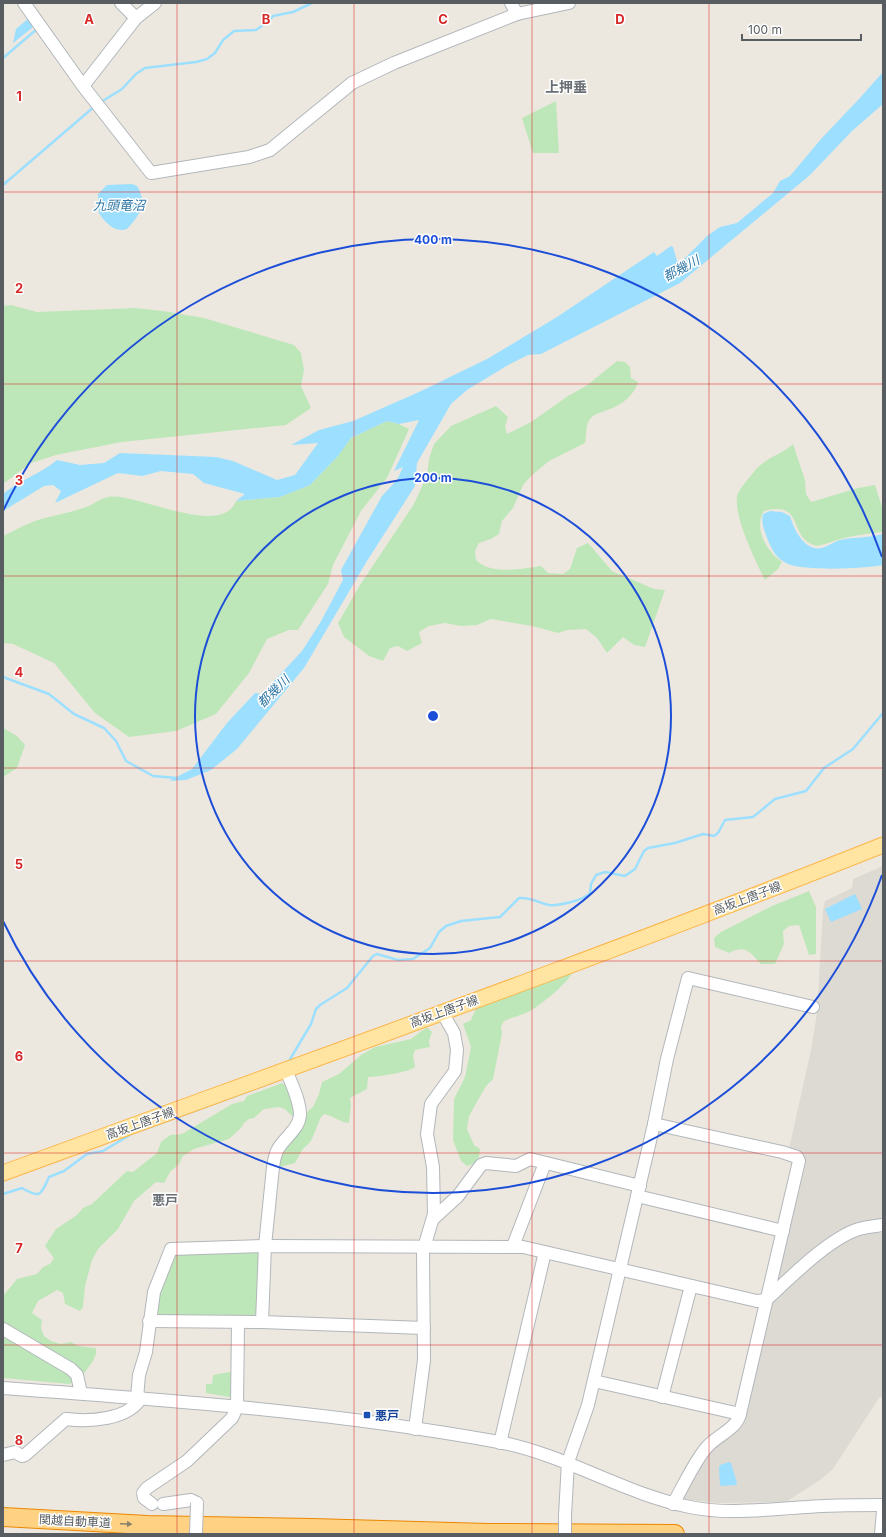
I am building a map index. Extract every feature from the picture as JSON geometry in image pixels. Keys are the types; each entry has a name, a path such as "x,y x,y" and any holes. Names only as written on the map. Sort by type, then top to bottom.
{"highway":[{"name":"関越自動車道","path":"3,1517 147,1525 488,1533 675,1534"}],"main road":[{"name":"高坂上唐子線","path":"3,1173 442,1012 785,884 883,845"}],"street":[{"path":"24,3 82,86 151,173 249,157 270,150 352,84 394,62 517,14 569,3"},
{"path":"121,3 136,18"},
{"path":"82,86 136,18 155,3"},
{"path":"510,3 517,14"},
{"path":"565,1534 568,1462 581,1430 594,1381 654,1124 667,1059 688,978 813,1007"},
{"path":"415,1429 424,1360 424,1246 434,1218 435,1195 433,1167 427,1134 429,1116 434,1099 455,1071 458,1050 454,1033 442,1012"},
{"path":"262,1322 265,1246 275,1155 297,1124 300,1116 299,1107 286,1070"},
{"path":"654,1124 797,1157 799,1162 739,1419 712,1441 702,1452 673,1504"},
{"path":"434,1218 458,1196 481,1165 498,1163 516,1166 530,1159 638,1191 783,1231"},
{"path":"514,1246 546,1163"},
{"path":"3,1455 15,1452 22,1456 66,1419 98,1420 126,1412 137,1405 139,1398 139,1375 146,1352 149,1321 156,1282 170,1249 265,1246 514,1246 757,1301 766,1300 808,1262 843,1236 858,1230 883,1225"},
{"path":"500,1442 545,1252"},
{"path":"662,1397 691,1286"},
{"path":"149,1321 262,1322 424,1328"},
{"path":"196,1534 197,1504 191,1500 157,1504 144,1498 143,1493 147,1488 187,1461 232,1418 237,1407 238,1322"},
{"path":"3,1329 71,1369 77,1375 81,1393"},
{"path":"594,1381 740,1414"},
{"path":"3,1388 81,1393 336,1416 500,1442 532,1450 568,1462 646,1495 673,1504 704,1510 766,1511 834,1506 883,1506"},
{"path":"881,1534 882,1516"}],"shaded area":[{"path":"883,866 883,1221 863,1223 776,1283 806,1163 803,1158 789,1149 811,1050 817,1013 823,909 825,901 852,888 853,879"},
{"path":"876,1232 883,1234 883,1396 879,1398 833,1469 820,1480 786,1502 718,1503 682,1499 704,1456 738,1426 770,1302 799,1274 822,1257 856,1236"}],"green space":[{"path":"556,101 559,153 533,153 522,118"},
{"path":"11,305 37,312 135,308 163,311 204,318 294,345 301,353 304,370 301,386 311,408 286,425 122,442 56,455 31,463 3,484 3,306"},
{"path":"617,361 625,362 630,367 631,378 638,382 634,391 619,405 597,414 588,421 585,443 549,461 531,476 523,485 513,508 502,521 499,534 491,539 479,543 475,551 476,560 482,565 490,568 507,570 541,566 548,573 563,574 570,569 577,548 588,543 612,571 654,589 665,590 645,647 634,645 623,637 607,653 597,638 586,629 568,630 558,633 532,626 491,619 477,625 461,626 445,623 429,626 419,632 422,643 407,651 398,646 390,648 383,661 369,656 344,637 338,623 360,585 414,504 427,475 429,459 434,444 451,426 496,406 508,417 505,426 507,434 531,422 568,396 586,386"},
{"path":"387,421 399,424 409,429 387,478 361,511 333,565 328,584 298,630 289,630 267,639 249,673 216,714 176,731 129,737 95,713 54,663 13,644 3,643 3,536 36,521 86,507 108,497 121,497 196,515 214,516 227,512 236,501 280,497 310,485 333,461 351,438"},
{"path":"793,444 805,480 806,494 811,502 858,488 875,485 883,510 883,532 863,534 816,546 804,539 794,520 785,510 776,509 764,511 760,525 763,539 771,552 782,562 778,569 765,580 741,524 738,512 738,493 757,468"},
{"path":"3,728 17,736 25,745 17,768 3,777"},
{"path":"809,891 816,907 816,954 809,955 799,925 789,926 783,931 784,944 775,964 761,964 751,953 744,949 735,950 729,953 715,947 714,938 721,932 772,906"},
{"path":"574,969 568,980 540,1005 528,1012 504,1021 501,1027 502,1034 493,1079 486,1086 469,1116 467,1129 474,1145 480,1149 479,1157 476,1163 467,1166 461,1161 453,1140 454,1099 465,1077 471,1047 463,1024 471,1020 477,1006"},
{"path":"427,1027 432,1032 429,1041 430,1047 415,1050 413,1056 415,1067 400,1072 368,1077 367,1089 350,1098 351,1105 349,1123 324,1114 321,1117 311,1141 302,1150 295,1163 279,1167 281,1150 303,1122 308,1111 313,1107 319,1094 322,1082 339,1074 361,1055 375,1047 411,1039"},
{"path":"282,1083 292,1096 295,1113 292,1116 285,1109 279,1107 264,1109 254,1118 249,1119 244,1123 241,1128 229,1139 194,1149 183,1156 179,1164 170,1172 164,1183 156,1182 134,1201 118,1229 98,1249 92,1260 85,1286 83,1307 80,1311 65,1304 63,1293 57,1290 38,1301 32,1313 42,1320 41,1328 44,1336 51,1341 61,1344 71,1342 78,1346 96,1348 96,1354 93,1361 83,1375 77,1381 69,1384 3,1378 3,1296 17,1279 37,1274 43,1267 50,1264 54,1258 45,1246 56,1229 77,1215 83,1208 92,1204 127,1171 133,1172 157,1153 161,1142 170,1135 182,1134 232,1104 244,1101 247,1096"},
{"path":"261,1250 260,1317 155,1317 156,1304 172,1256 178,1254"},
{"path":"235,1371 235,1398 206,1393 206,1384 212,1384 213,1375"}],"water":[{"path":"30,17 33,25 32,28 13,43 16,29"},
{"path":"883,72 883,104 852,131 810,175 680,283 541,354 528,355 508,365 467,390 451,404 417,463 415,486 367,561 304,668 237,749 211,770 186,780 169,781 192,769 227,723 255,693 262,694 302,651 320,623 343,580 341,570 382,496 397,480 403,467 394,471 419,420 399,424 387,421 351,438 338,456 310,485 280,497 236,501 245,494 204,483 193,474 161,471 142,476 118,473 55,503 61,491 53,485 44,486 3,511 3,494 57,460 80,465 104,463 120,453 216,457 233,461 277,480 295,475 318,443 291,445 319,430 353,421 419,392 487,359 557,317 654,252 657,256 671,246 673,247 677,261 682,261 707,236 720,227 737,223 773,193 780,181 790,176 821,139"},
{"name":"九頭竜沼","path":"132,184 137,186 140,192 142,198 141,209 127,229 118,230 107,224 99,213 98,194 107,185"},
{"path":"770,511 782,512 790,516 797,533 810,547 822,548 840,540 883,534 883,565 862,568 835,569 808,568 788,564 774,553 765,532 762,517 763,514"},
{"path":"855,894 862,909 831,922 825,909"},
{"path":"729,1462 731,1463 737,1483 736,1485 722,1486 720,1485 719,1468 720,1465"}],"waterway":[{"path":"101,102 122,89 136,74 145,68 196,62 207,59 215,53 223,40 234,31 256,30 269,21 273,16 293,12 312,3"},
{"path":"3,58 37,29"},
{"path":"3,185 95,106"},
{"name":"都幾川","path":"3,677 49,694 74,714 104,728 116,741 126,761 153,776 177,778"},
{"path":"289,1061 311,1024 316,1009 347,988 373,956 377,954 398,960 413,959 430,948 439,932 446,926 461,921 500,917 519,898 528,898 549,905 565,903 583,898 590,893 591,884 596,875 605,872 625,876 635,869 644,851 648,848 675,843 703,834 714,836 718,833 725,820 753,817 775,799 806,791 824,768 853,749 883,713"},
{"path":"142,1130 279,1080"},
{"path":"3,1194 22,1188 36,1194 39,1193 44,1188 49,1177 64,1171 87,1154 103,1151 135,1132"}],"place":[{"name":"悪戸","path":"367,1415"}],"district":[{"name":"上押垂","path":"566,86"},
{"name":"悪戸","path":"165,1200"}]}
